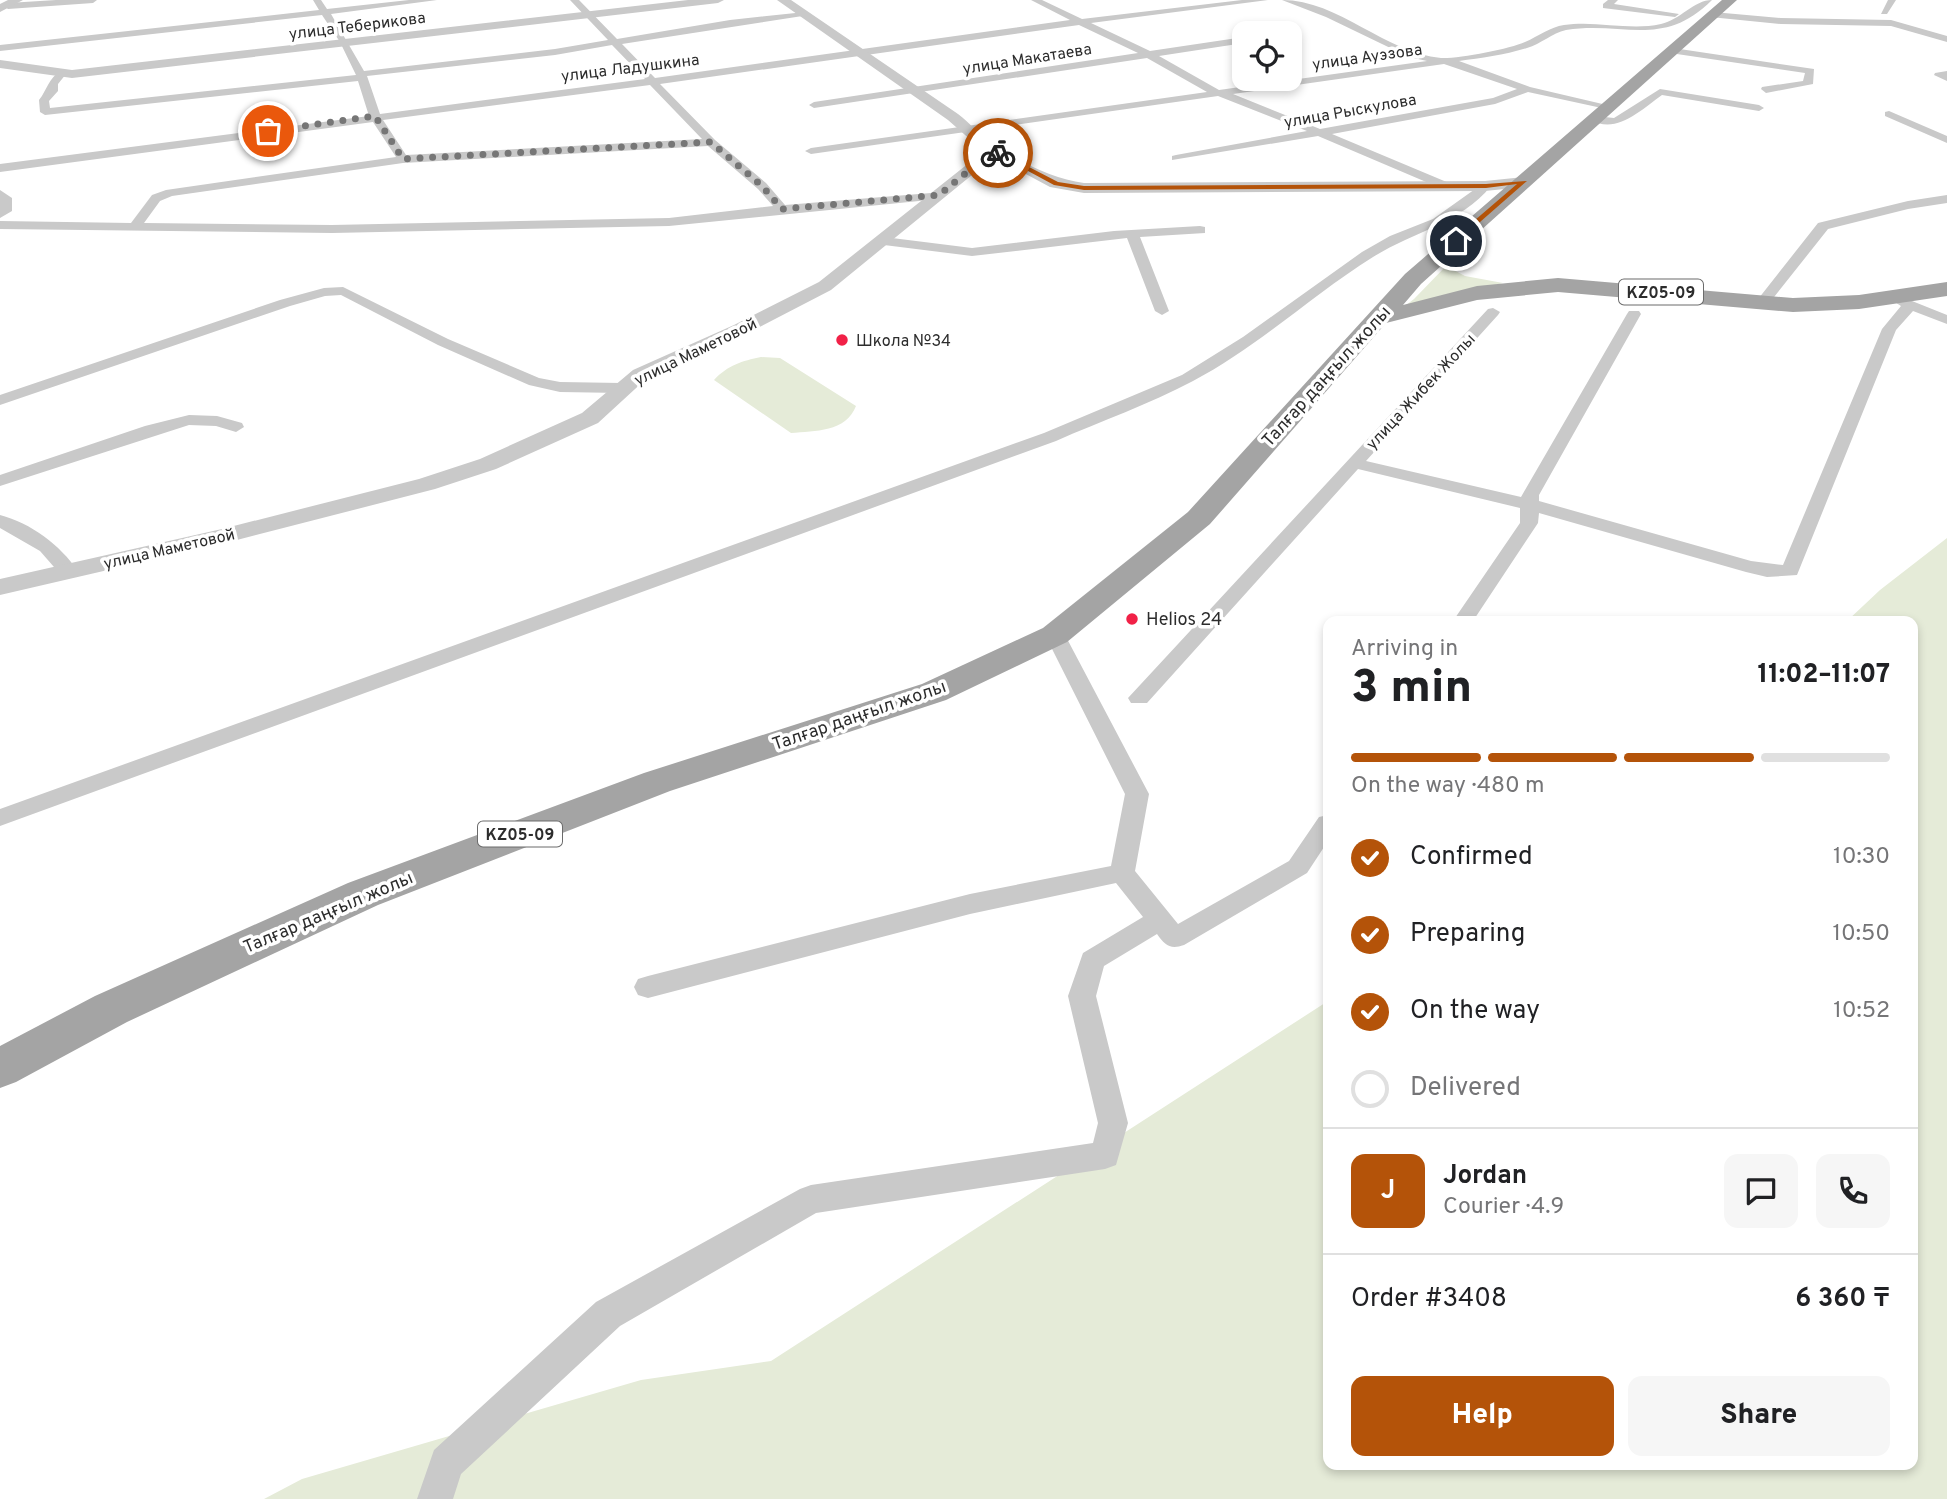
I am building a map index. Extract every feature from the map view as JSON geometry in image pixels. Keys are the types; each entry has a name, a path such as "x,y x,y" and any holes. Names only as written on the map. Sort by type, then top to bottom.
{"main road":[{"name":"Талғар даңғыл жолы","path":"0,1068 111,1009 363,894 657,782 934,692 1055,635 1199,518 1413,279 1672,51 1708,4 1728,1"},
{"path":"1446,250 1450,260 1465,270 1558,285"},
{"name":"KZ05-09","path":"1378,318 1477,293 1515,287 1558,285 1762,303 1829,304 1902,302 1947,289"}],"street":[{"path":"8,5 93,0"},
{"path":"316,0 345,42 375,116 403,159"},
{"path":"0,48 433,0"},
{"path":"574,0 711,142 762,186 782,209"},
{"name":"улица Теберикова","path":"0,64 61,74 718,0"},
{"path":"783,0 970,131 985,146 1056,184 1084,188 1486,186 1524,181"},
{"path":"1035,0 1150,55 1215,92 1255,105 1445,186"},
{"name":"улица Ладушкина","path":"0,168 375,116 860,54 1078,22 1264,0"},
{"path":"1286,0 1329,15 1412,55 1454,63 1601,113 1616,122 1660,92 1759,108"},
{"path":"1614,0 1606,6 1665,15 1688,14"},
{"path":"1884,12 1892,0"},
{"path":"1708,4 1781,20 1891,23 1947,39"},
{"name":"улица Ауэзова","path":"811,151 970,131 1215,92 1439,62 1510,50 1533,43 1552,31 1563,28 1648,28 1678,22 1708,4"},
{"path":"61,74 53,83 53,91 44,100 45,112 169,105 361,76 617,43 743,21 804,15"},
{"path":"1909,27 1947,32"},
{"name":"улица Макатаева","path":"814,105 1232,42"},
{"path":"1672,51 1810,71 1808,84 1766,89 1770,91"},
{"name":"улица Рыскулова","path":"1176,158 1496,101 1527,89"},
{"path":"1889,114 1947,140"},
{"path":"134,228 161,195 403,159 711,142"},
{"name":"улица Маметовой","path":"0,587 224,536 427,484 488,464 590,418 640,374 825,286 987,156 985,146"},
{"path":"0,818 1050,437 1188,378 1248,340 1367,255 1395,239 1438,222 1467,203 1486,186"},
{"path":"0,194 6,198 6,211 0,214"},
{"path":"0,225 332,229 668,222 939,195"},
{"path":"1762,303 1823,226 1908,205 1947,199"},
{"path":"884,241 972,252 1132,234 1200,230"},
{"path":"1132,234 1163,311"},
{"path":"0,400 285,303 324,292 342,291 443,342 535,382 560,387 621,388"},
{"path":"1528,504 1746,566 1767,571 1790,570 1902,302 1947,320"},
{"name":"улица Жибек Жолы","path":"1493,312 1354,463 1528,504"},
{"path":"1467,616 1529,523 1530,495 1634,314"},
{"path":"0,481 189,419 216,421 236,427"},
{"path":"1139,698 1354,463"},
{"path":"0,521 31,536 61,558 68,571"},
{"path":"1055,635 1137,794 1122,873"},
{"path":"1122,873 1175,938 1298,867 1323,830"},
{"path":"648,987 970,904 1122,873"},
{"path":"435,1499 447,1462 608,1314 811,1199 1105,1155 1113,1124 1082,996 1092,960 1160,919"}],"green space":[{"path":"1446,266 1465,276 1503,283 1401,309 1414,299"},
{"path":"761,357 780,358 856,406 851,415 845,421 829,428 791,433 714,380 736,364"},
{"path":"1947,538 1947,1499 264,1499 302,1479 641,1380 771,1361 1323,1004 1323,1470 1918,1470 1918,616 1852,616 1880,590"}],"way so far":[{"path":"268,131 375,116 403,159 711,142 762,186 782,209 939,195 987,156 985,146 998,153"}],"place":[{"name":"Школа №34","path":"842,340"},
{"name":"Helios 24","path":"1132,619"}],"route":[{"path":"998,153 1056,184 1084,188 1486,186 1524,181 1456,241"}]}
